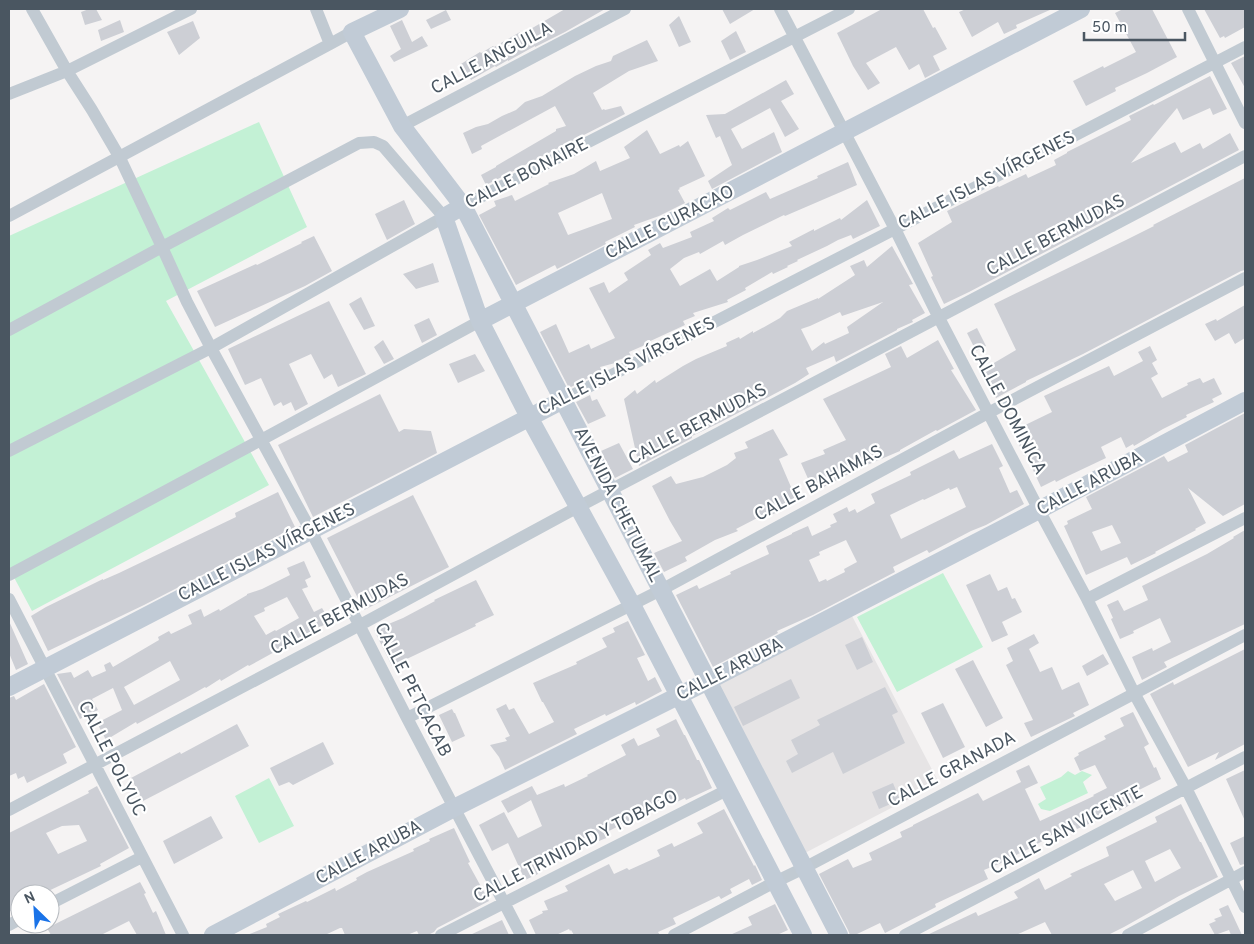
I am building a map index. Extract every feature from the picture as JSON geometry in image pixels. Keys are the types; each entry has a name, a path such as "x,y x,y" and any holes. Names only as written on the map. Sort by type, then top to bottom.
{"main road":[{"path":"358,29 400,9"},
{"name":"CALLE CURACAO","path":"480,321 1081,9"},
{"name":"AVENIDA CHETUMAL","path":"358,29 402,126 464,206 839,935"},
{"name":"CALLE BONAIRE","path":"444,218 464,206"},
{"name":"AVENIDA CHETUMAL","path":"444,218 480,321 528,418 632,604 803,935"},
{"name":"CALLE ISLAS VÍRGENES","path":"9,688 563,400"},
{"name":"CALLE ARUBA","path":"213,935 454,808 679,696 1039,510 1245,401"}],"street":[{"name":"CALLE PETCACAB","path":"32,9 120,158 186,302 311,531 521,935"},
{"path":"9,94 67,71 191,9"},
{"path":"316,9 330,44"},
{"name":"CALLE ANGUILA","path":"402,126 625,9"},
{"name":"CALLE DOMINICA","path":"780,9 895,229 988,413 1087,599 1134,693 1186,788 1245,907"},
{"name":"CALLE BONAIRE","path":"464,206 849,9"},
{"path":"1188,9 1245,123"},
{"path":"9,216 358,29"},
{"name":"CALLE ISLAS VÍRGENES","path":"563,400 1245,47"},
{"path":"9,330 359,143 374,142 384,146 444,218"},
{"name":"CALLE BERMUDAS","path":"9,810 360,625 578,507 1245,156"},
{"name":"CALLE BONAIRE","path":"9,451 211,348 444,218"},
{"name":"CALLE BAHAMAS","path":"407,718 661,590 988,413 1245,278"},
{"name":"CALLE CURACAO","path":"9,575 480,321"},
{"path":"1087,599 1245,518"},
{"name":"CALLE POLYUC","path":"9,599 182,935"},
{"name":"CALLE GRANADA","path":"674,935 1245,635"},
{"name":"CALLE SAN VICENTE","path":"905,935 1245,757"},
{"name":"CALLE TRINIDAD Y TOBAGO","path":"442,935 727,790"},
{"path":"60,899 142,857"},
{"path":"1128,935 1245,872"}],"shaded area":[{"path":"852,616 939,783 803,854 716,686"}],"green space":[{"path":"259,122 307,227 166,301 269,485 32,611 9,568 9,236"},
{"path":"943,573 983,647 897,692 857,617"},
{"path":"1068,771 1075,775 1082,771 1092,775 1083,782 1088,793 1050,811 1041,809 1038,804 1046,799 1040,787 1061,777"},
{"path":"269,778 294,826 259,843 235,796"}],"building":[{"path":"96,9 102,20 85,25 81,12"},
{"path":"565,9 605,9 565,32 495,66 471,80 461,64 520,32 522,34"},
{"path":"722,9 755,9 730,24"},
{"path":"882,9 923,9 947,49 933,56 940,70 925,78 919,64 909,70 896,47 866,63 880,83 868,90 853,66 837,33"},
{"path":"966,9 1052,9 1016,25 1017,28 1004,34 998,22 972,37 959,12"},
{"path":"1123,9 1152,9 1177,57 1115,88 1116,91 1086,106 1073,81 1136,52 1115,13"},
{"path":"1204,9 1245,9 1245,27 1225,38 1224,36 1220,38"},
{"path":"446,10 451,20 431,29 426,20"},
{"path":"679,16 691,42 679,47 669,25"},
{"path":"120,20 124,32 101,41 98,30"},
{"path":"402,20 412,42 422,36 428,46 394,62 390,56 401,49 390,26"},
{"path":"193,21 200,38 179,55 167,32"},
{"path":"736,31 746,52 730,60 721,41"},
{"path":"647,40 658,61 629,71 593,93 602,110 621,106 625,114 486,185 481,175 556,131 556,129 566,126 555,106 481,146 482,149 472,154 463,133 488,124 516,110 525,102 542,96 575,76 611,61 613,56"},
{"path":"1245,56 1245,88 1231,63"},
{"path":"1210,76 1227,109 1213,115 1210,108 1183,120 1177,108 1131,163 1175,142 1181,153 1200,143 1203,149 1230,133 1239,150 944,304 918,243 952,222 947,211 1026,174 1028,178 1056,165 1054,160 1131,120 1129,116"},
{"path":"786,80 794,94 781,101 799,129 785,137 770,108 731,129 742,149 774,132 782,152 712,189 708,181 732,165 720,136 716,138 706,115 725,114"},
{"path":"647,130 660,154 679,145 680,147 688,141 705,176 679,188 678,190 685,203 659,216 634,225 635,227 605,242 606,244 557,269 555,265 516,285 479,215 496,206 494,201 512,195 515,201 548,183 574,174 596,161 600,171 630,158 624,147","holes":["602,193 612,219 568,235 558,213"]},
{"path":"848,162 857,185 784,215 725,245 723,241 700,254 699,252 684,258 670,269 680,286 710,269 717,281 739,266 792,246 789,242 814,229 814,231 840,218 841,220 867,200 880,226 853,239 851,235 838,240 797,260 788,267 773,274 772,272 745,288 746,290 727,300 728,302 693,313 695,316 683,321 685,325 629,352 631,356 618,360 619,362 600,367 602,371 569,388 540,332 556,324 569,353 589,344 591,349 615,338 589,288 604,282 609,293 628,280 624,273 651,255 648,250 660,243 663,248 692,237 690,232 714,221 712,218 728,208 730,210 766,192 770,199 818,178 817,176"},
{"path":"1245,178 1245,270 996,398 982,370 1016,350 994,304 1154,226"},
{"path":"404,200 415,224 387,240 375,214"},
{"path":"314,236 332,271 305,286 215,327 197,291 257,265"},
{"path":"892,246 913,284 909,285 925,313 912,320 913,322 836,362 834,356 806,368 809,374 795,383 692,436 692,438 639,466 624,399 635,390 637,394 655,380 656,383 696,359 727,346 726,343 739,337 740,339 766,326 780,318 787,311 818,299 855,275 850,266 864,260 867,267","holes":["883,302 847,327 849,333 825,344 824,342 812,351 801,329 840,312 842,316"]},
{"path":"433,263 439,282 416,289 403,274"},
{"path":"361,297 375,326 364,330 349,304"},
{"path":"329,301 366,374 338,387 332,374 324,379 311,354 289,364 308,404 295,411 291,402 283,406 281,402 274,406 261,378 245,385 228,349"},
{"path":"1245,305 1245,338 1235,344 1229,333 1215,341 1205,324 1216,319 1217,321"},
{"path":"429,318 437,335 422,343 414,325"},
{"path":"977,328 986,346 976,351 967,333"},
{"path":"383,340 394,359 384,364 374,347"},
{"path":"938,340 954,369 951,370 976,410 900,451 860,468 814,492 801,463 825,454 823,450 846,440 823,399 891,367 885,354 901,346 907,358"},
{"path":"1150,346 1157,360 1152,363 1158,374 1151,378 1162,398 1188,385 1187,383 1200,378 1203,383 1214,378 1222,394 1212,399 1214,402 1186,415 1187,417 1134,446 1133,444 1126,448 1121,437 1101,447 1106,458 1056,482 1055,480 1041,487 1014,433 1020,431 1019,428 1052,412 1044,396 1109,366 1114,376 1143,361 1138,352"},
{"path":"475,354 485,371 458,383 449,364"},
{"path":"380,394 399,432 404,429 431,431 437,453 313,517 278,445"},
{"path":"590,395 592,401 597,399 606,416 588,424 576,402"},
{"path":"1245,413 1245,504 1223,516 1188,488 1206,523 1156,553 1131,565 1127,557 1086,575 1064,526 1068,524 1067,521 1092,509 1086,497 1164,456 1168,462 1188,452 1185,445","holes":["1112,525 1121,543 1101,551 1092,532"]},
{"path":"773,429 788,455 779,459 797,501 782,511 767,517 765,514 736,529 738,531 715,540 685,557 687,561 664,572 654,553 682,541 652,486 671,476 676,484 703,477 727,465 736,458 734,453 748,448 745,442"},
{"path":"619,443 633,469 615,478 601,451"},
{"path":"992,444 1003,466 999,468 1010,493 1017,490 1024,504 929,553 927,550 893,567 895,572 813,615 777,631 778,633 713,667 676,595 697,585 699,589 769,554 766,546 792,533 808,526 812,536 831,527 830,525 837,522 833,514 847,507 849,512 855,509 857,513 875,503 871,494 911,475 910,472 954,450 959,459","holes":["957,487 966,507 901,539 890,515 949,488 950,490","846,540 857,562 844,569 845,572 827,581 826,579 819,582 809,560 820,555 819,552"]},
{"path":"278,492 295,527 144,605 48,651 31,616 103,579 236,517 235,513"},
{"path":"413,495 449,567 364,610 327,538"},
{"path":"1245,530 1245,624 1164,662 1167,667 1142,680 1132,657 1152,648 1153,651 1171,642 1160,618 1120,639 1107,605 1118,600 1124,611 1148,600 1142,586 1207,554"},
{"path":"304,561 311,577 305,580 308,587 302,589 314,612 322,608 325,613 331,611 335,619 221,681 220,679 137,724 136,722 106,740 97,723 122,710 113,688 92,699 98,710 80,719 57,674 71,672 74,678 88,670 92,677 106,671 104,665 110,662 113,667 159,640 158,637 169,631 171,634 192,624 188,615 201,609 204,617 219,609 220,611 247,594 290,575 287,568","holes":["287,597 299,618 266,635 254,616 265,611 264,608","170,661 180,680 134,705 124,687"]},
{"path":"990,574 998,591 1007,587 1012,599 1015,598 1022,612 1002,622 1008,635 992,642 966,585"},
{"path":"476,580 494,615 475,624 476,626 392,666 374,630 403,618 434,600"},
{"path":"9,621 28,664 16,670 9,653"},
{"path":"628,621 645,655 637,658 648,681 655,677 662,691 636,705 635,702 574,729 577,734 505,770 499,757 490,745 507,741 505,738 510,736 496,709 506,704 509,710 514,708 529,734 554,722 533,683 577,664 576,662 607,647 602,638 615,632 613,628"},
{"path":"1034,634 1039,643 1029,649 1040,672 1052,667 1062,690 1079,682 1089,705 1073,713 1075,716 1031,737 1024,723 1033,720 1006,665 1013,661 1007,648"},
{"path":"862,637 873,662 857,670 845,645"},
{"path":"1245,649 1245,744 1215,760 1219,752 1188,767 1150,694 1173,682 1174,685"},
{"path":"1103,654 1109,664 1087,676 1082,666"},
{"path":"973,660 1003,718 986,727 955,669"},
{"path":"791,679 800,698 743,726 734,707"},
{"path":"44,684 76,747 63,754 67,763 27,783 24,776 18,779 16,773 9,776 9,698 14,696 16,700"},
{"path":"885,687 898,712 892,715 905,743 843,774 833,752 792,773 786,761 798,754 791,740 820,725 817,720"},
{"path":"943,703 965,747 943,758 921,713"},
{"path":"452,709 465,736 452,742 439,715"},
{"path":"1133,712 1149,744 1144,747 1161,779 1139,790 1143,798 1119,811 1077,829 1075,825 1049,836 1011,859 984,870 988,879 935,904 936,907 885,933 880,923 855,935 850,935 819,874 848,859 853,868 872,860 869,853 902,837 900,832 913,825 978,793 983,801 1021,782 1016,771 1029,765 1038,783 1025,789 1040,821 1094,796 1107,788 1095,765 1080,771 1074,758 1079,755 1078,753 1106,739 1104,736 1124,726 1120,718"},
{"path":"676,719 712,788 686,800 685,798 675,803 672,800 667,801 609,831 611,836 599,841 595,833 568,847 546,855 548,858 534,865 538,874 525,880 508,843 492,851 479,825 504,812 518,838 542,826 531,800 508,813 501,801 532,786 537,795 564,784 565,787 626,755 621,745 634,738 638,746 660,736 656,729"},
{"path":"237,724 249,746 143,801 131,778"},
{"path":"323,742 334,764 293,785 289,782 279,786 270,768"},
{"path":"1245,770 1245,821 1226,779"},
{"path":"893,783 900,800 879,809 872,792"},
{"path":"97,786 129,848 100,864 101,866 60,885 10,884 9,912 9,833 89,793 88,791","holes":["79,825 87,841 58,854 46,833 62,826"]},
{"path":"1181,804 1218,877 1108,935 1052,935 1045,922 1016,935 927,935 976,912 978,916 1018,898 1014,892 1039,878 1045,890 1072,876 1070,874 1109,856 1106,847 1157,822 1155,817","holes":["1170,849 1181,868 1155,882 1145,861","1133,870 1142,888 1115,901 1104,884"]},
{"path":"724,809 762,880 752,885 749,879 730,889 732,893 721,899 719,896 673,918 676,924 658,932 660,935 574,935 569,929 556,935 536,935 529,920 543,913 542,911 548,910 544,901 568,891 565,886 609,864 614,874 627,868 629,870 660,856 657,850 672,843 674,847 703,833 697,823"},
{"path":"211,816 223,838 174,864 163,841"},
{"path":"454,828 470,862 468,863 489,901 437,928 434,932 428,935 419,935 417,931 407,935 345,935 342,928 340,928 325,935 247,935 267,927 266,924 280,917 278,914 335,888 336,891 357,880 356,878 367,872 414,851 413,849 430,841 429,839"},
{"path":"1245,836 1245,864 1240,865 1230,843"},
{"path":"140,882 153,913 156,911 166,935 137,935 129,921 101,935 51,935 60,934 60,922"},
{"path":"775,904 788,930 777,935 730,935 752,925 748,917"},
{"path":"1228,905 1242,935 1231,935 1229,930 1215,935 1209,924 1216,921 1214,919 1222,916 1219,909"},
{"path":"502,920 509,935 470,935"}]}
